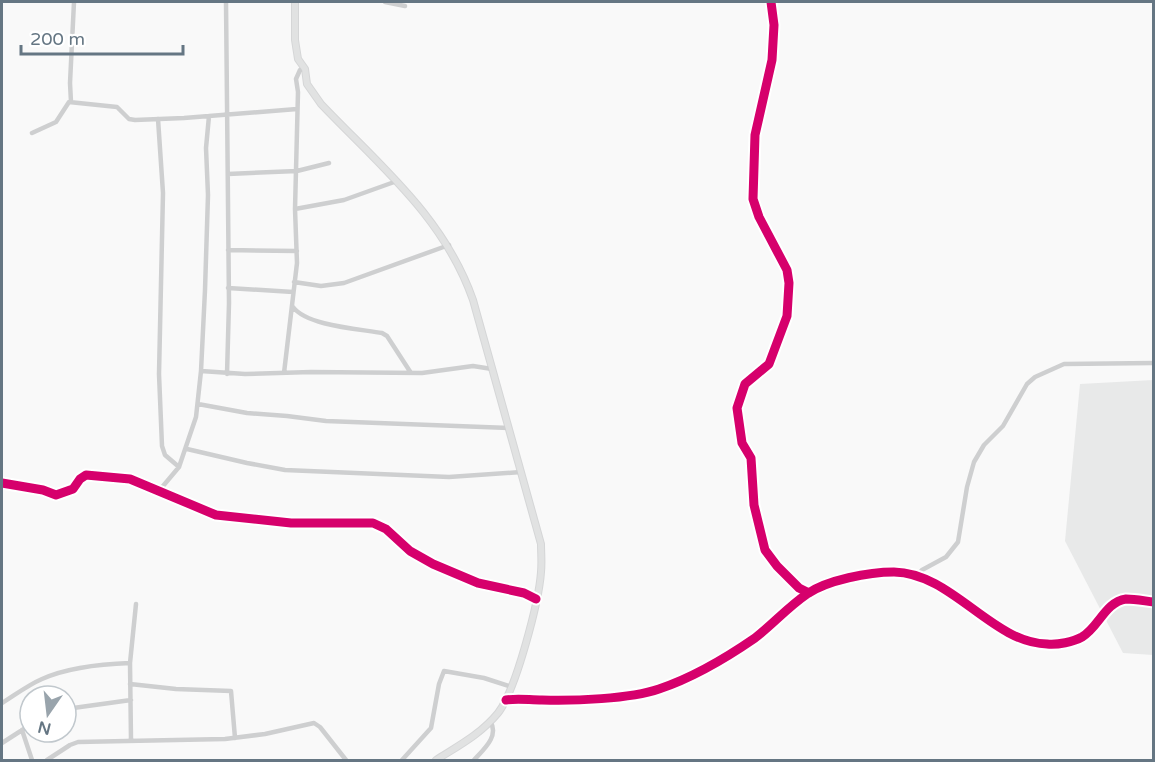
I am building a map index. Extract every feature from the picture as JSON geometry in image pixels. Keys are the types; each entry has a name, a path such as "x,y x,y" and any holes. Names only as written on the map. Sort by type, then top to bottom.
{"main road":[{"path":"295,2 295,40 298,59 305,69 307,84 321,104 428,216 448,245 467,283 541,544 542,571 536,599 512,687 506,700 490,722 470,739 436,760"}],"street":[{"path":"71,102 74,2"},
{"path":"226,2 227,374"},
{"path":"385,2 405,6"},
{"path":"771,2 774,25 772,60 755,135 753,199 759,217 787,270 788,316 769,364 745,384 737,408 742,443 751,458 754,505 765,550 799,588 809,593"},
{"path":"284,374 293,307 297,250 298,92 296,79 300,70 305,69"},
{"path":"32,133 56,122 66,104 71,102 117,107 132,119 297,109"},
{"path":"158,492 179,467 187,449 198,404 208,211 206,148 209,116"},
{"path":"158,119 163,192 159,374 162,446 165,455 179,467"},
{"path":"228,174 297,171 329,163"},
{"path":"296,209 344,200 397,181"},
{"path":"294,282 321,286 344,283 448,245"},
{"path":"228,250 297,250"},
{"path":"228,288 293,292"},
{"path":"293,307 299,314 324,323 382,333 387,336 411,373"},
{"path":"917,576 922,570 946,557 958,542 967,487 974,462 984,445 1003,426 1021,392 1035,377 1064,364 1154,363"},
{"path":"201,371 227,374 284,374 411,373 472,366 492,369"},
{"path":"198,404 247,414 326,421 509,428"},
{"path":"187,449 285,470 449,477 521,472"},
{"path":"2,483 43,490 56,495 74,489 82,476 93,474 130,479 216,515 291,523 373,523 386,529 415,554 433,564 478,583 524,593 536,599"},
{"path":"506,700 587,698 646,693 660,689 700,671 733,652 822,585 877,573 892,572 917,576 953,594 999,626 1025,639 1044,644 1054,644 1083,636 1106,611 1119,601 1154,602"},
{"path":"799,588 800,600"},
{"path":"131,740 130,663 136,604"},
{"path":"2,703 41,679 62,672 89,666 130,663"},
{"path":"402,760 431,728 439,684 444,671 484,678 512,687"},
{"path":"130,684 176,689 231,691 235,738"},
{"path":"78,707 130,700"},
{"path":"474,760 493,737 494,729 490,722"},
{"path":"47,760 78,742 235,738 314,723 320,727 346,760"},
{"path":"2,743 18,733"},
{"path":"27,744 32,760"}],"shaded area":[{"path":"1153,380 1153,655 1123,653 1065,541 1080,384"}],"cycle path":[{"path":"771,2 774,25 772,60 755,135 753,199 759,217 787,270 789,283 787,316 769,364 745,384 737,408 742,443 751,458 754,505 765,550 799,588 809,593"},
{"path":"2,483 43,490 56,495 73,489 86,475 130,479 216,515 291,523 373,523 386,529 410,551 433,564 478,583 524,593 536,599"},
{"path":"506,700 601,699 659,689 696,673 732,653 755,638 793,604 815,589 837,581 873,573 894,572 915,575 953,595 1008,632 1027,641 1047,644 1065,643 1082,637 1107,610 1119,601 1129,599 1154,602"}]}
